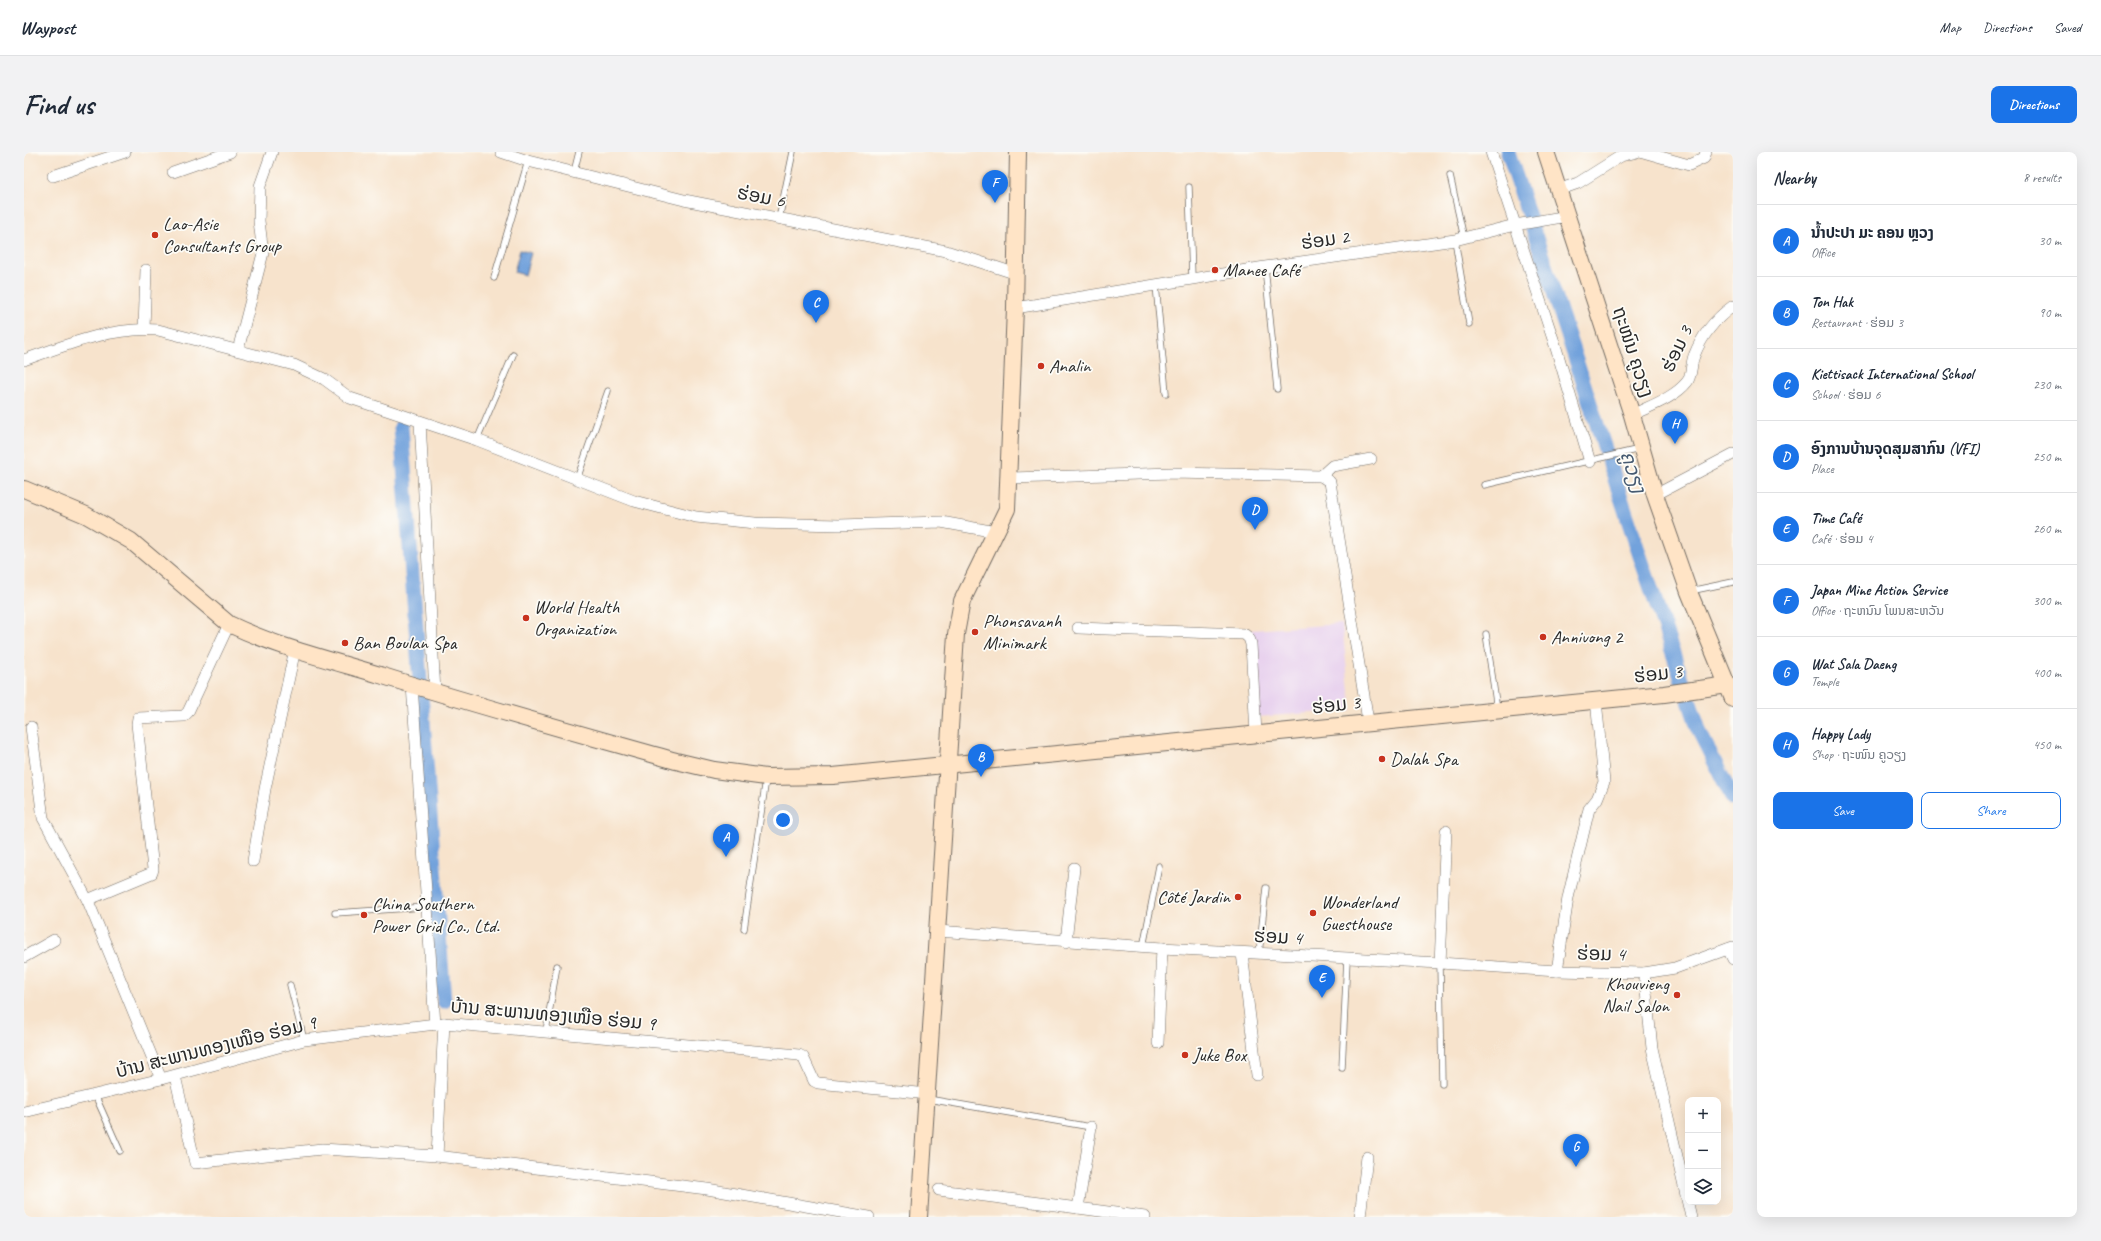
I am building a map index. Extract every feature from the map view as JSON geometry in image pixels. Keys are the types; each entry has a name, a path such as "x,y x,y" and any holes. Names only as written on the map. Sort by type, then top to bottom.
{"street":[{"path":"53,176 125,152"},
{"path":"173,172 230,152"},
{"path":"238,350 263,253 259,221 260,186 272,152"},
{"name":"ຮ່ອມ 6","path":"501,152 528,161 684,200 946,251 1014,273"},
{"path":"919,1217 928,1097 956,634 962,601 1007,509 1015,308 1014,273 1018,152"},
{"path":"1491,152 1518,225 1593,461"},
{"name":"ຖະໜົນ ຄູວຽງ","path":"1546,152 1558,190 1561,218 1632,415 1635,450 1655,495 1689,592 1730,692"},
{"path":"1558,190 1578,183 1621,156 1637,152"},
{"path":"1642,152 1689,165 1704,158 1706,152"},
{"name":"ຮ່ອມ 2","path":"1015,308 1192,278 1459,239 1518,225 1561,218"},
{"path":"144,329 146,270"},
{"name":"ຮ່ອມ 3","path":"1632,415 1670,396 1688,382 1694,356 1708,329 1716,319 1733,306"},
{"path":"24,360 92,337 144,329 158,330 294,365 324,379 350,398 477,440 634,501 696,517 755,523 839,525 941,522 996,532"},
{"path":"420,422 435,692"},
{"path":"1655,495 1733,454"},
{"path":"1321,476 1332,466 1371,459"},
{"path":"1009,478 1172,473 1321,476 1330,482 1368,722"},
{"name":"ຮ່ອມ 3","path":"24,489 86,515 131,541 229,624 295,649 412,685 684,763 714,770 766,777 833,776 1669,693 1712,687 1730,692"},
{"path":"88,901 152,873 153,869 137,724 138,718 184,716 188,712 229,624"},
{"path":"1078,628 1244,634 1249,638 1251,644 1256,733"},
{"path":"253,861 265,789 295,649"},
{"path":"412,685 426,907 439,1024 437,1156"},
{"path":"1557,971 1568,898 1589,809 1597,799 1604,782 1596,700"},
{"path":"31,726 44,818 88,901 161,1080"},
{"path":"1440,962 1446,831"},
{"path":"1066,942 1074,868"},
{"name":"ຮ່ອມ 4","path":"938,932 1143,947 1347,959 1440,962 1557,971 1644,973 1675,968 1731,952"},
{"path":"24,957 54,940"},
{"path":"1158,1043 1162,948"},
{"path":"1242,953 1257,1075"},
{"path":"1644,973 1652,1048 1691,1217"},
{"name":"ບ້ານ ສະພານທອງເໜືອ ຮ່ອມ 9","path":"24,1112 161,1080 304,1040 439,1024 546,1031 799,1055 803,1057 814,1081 818,1083 928,1097"},
{"path":"174,1076 195,1163 322,1149 437,1156 707,1189 869,1217"},
{"path":"1078,1208 1091,1128"},
{"path":"1360,1217 1367,1157"},
{"path":"939,1190 1145,1217"}],"lane":[{"path":"574,172 579,152"},
{"path":"779,219 793,152"},
{"path":"494,278 528,161"},
{"path":"1450,176 1469,324"},
{"path":"1189,187 1192,278"},
{"path":"1265,267 1277,389"},
{"path":"1156,284 1166,393"},
{"path":"477,440 513,355"},
{"path":"577,479 608,391"},
{"path":"1484,485 1593,461 1635,450"},
{"path":"1689,592 1733,582"},
{"path":"1486,634 1497,709"},
{"path":"744,929 766,777"},
{"path":"1143,947 1159,866"},
{"path":"1259,954 1266,888"},
{"path":"334,913 426,907"},
{"path":"1342,1068 1347,959"},
{"path":"1440,962 1442,1084"},
{"path":"546,1031 557,966"},
{"path":"290,985 304,1040"},
{"path":"95,1095 120,1151"},
{"path":"928,1097 1091,1128"}],"shaded area":[{"path":"1342,624 1351,710 1257,717 1251,630"}],"water":[{"path":"520,250 531,253 525,275 514,272"}],"waterway":[{"name":"ຄູວຽງ","path":"1508,152 1640,556 1700,733 1733,799"},
{"path":"401,427 444,1001"}],"place":[{"name":"Japan Mine Action Service","path":"995,203"},
{"name":"Lao-Asie Consultants Group","path":"155,235"},
{"name":"Manee Café","path":"1215,270"},
{"name":"Kiettisack International School","path":"816,323"},
{"name":"Analin","path":"1041,366"},
{"name":"Happy Lady","path":"1675,444"},
{"name":"ອົງການບ້ານຈຸດສຸມສາກົນ (VFI)","path":"1255,530"},
{"name":"World Health Organization","path":"526,618"},
{"name":"Phonsavanh Minimark","path":"975,632"},
{"name":"Annivong 2","path":"1543,637"},
{"name":"Ban Boulan Spa","path":"345,643"},
{"name":"Dalah Spa","path":"1382,759"},
{"name":"Ton Hak","path":"981,777"},
{"name":"ນ້ຳປະປາ ມະ ຄອນ ຫຼວງ","path":"726,857"},
{"name":"Côté Jardin","path":"1238,897"},
{"name":"Wonderland Guesthouse","path":"1313,913"},
{"name":"China Southern Power Grid Co., Ltd.","path":"364,915"},
{"name":"Khouvieng Nail Salon","path":"1677,995"},
{"name":"Time Café","path":"1322,998"},
{"name":"Juke Box","path":"1185,1055"},
{"name":"Wat Sala Daeng","path":"1576,1167"}]}
